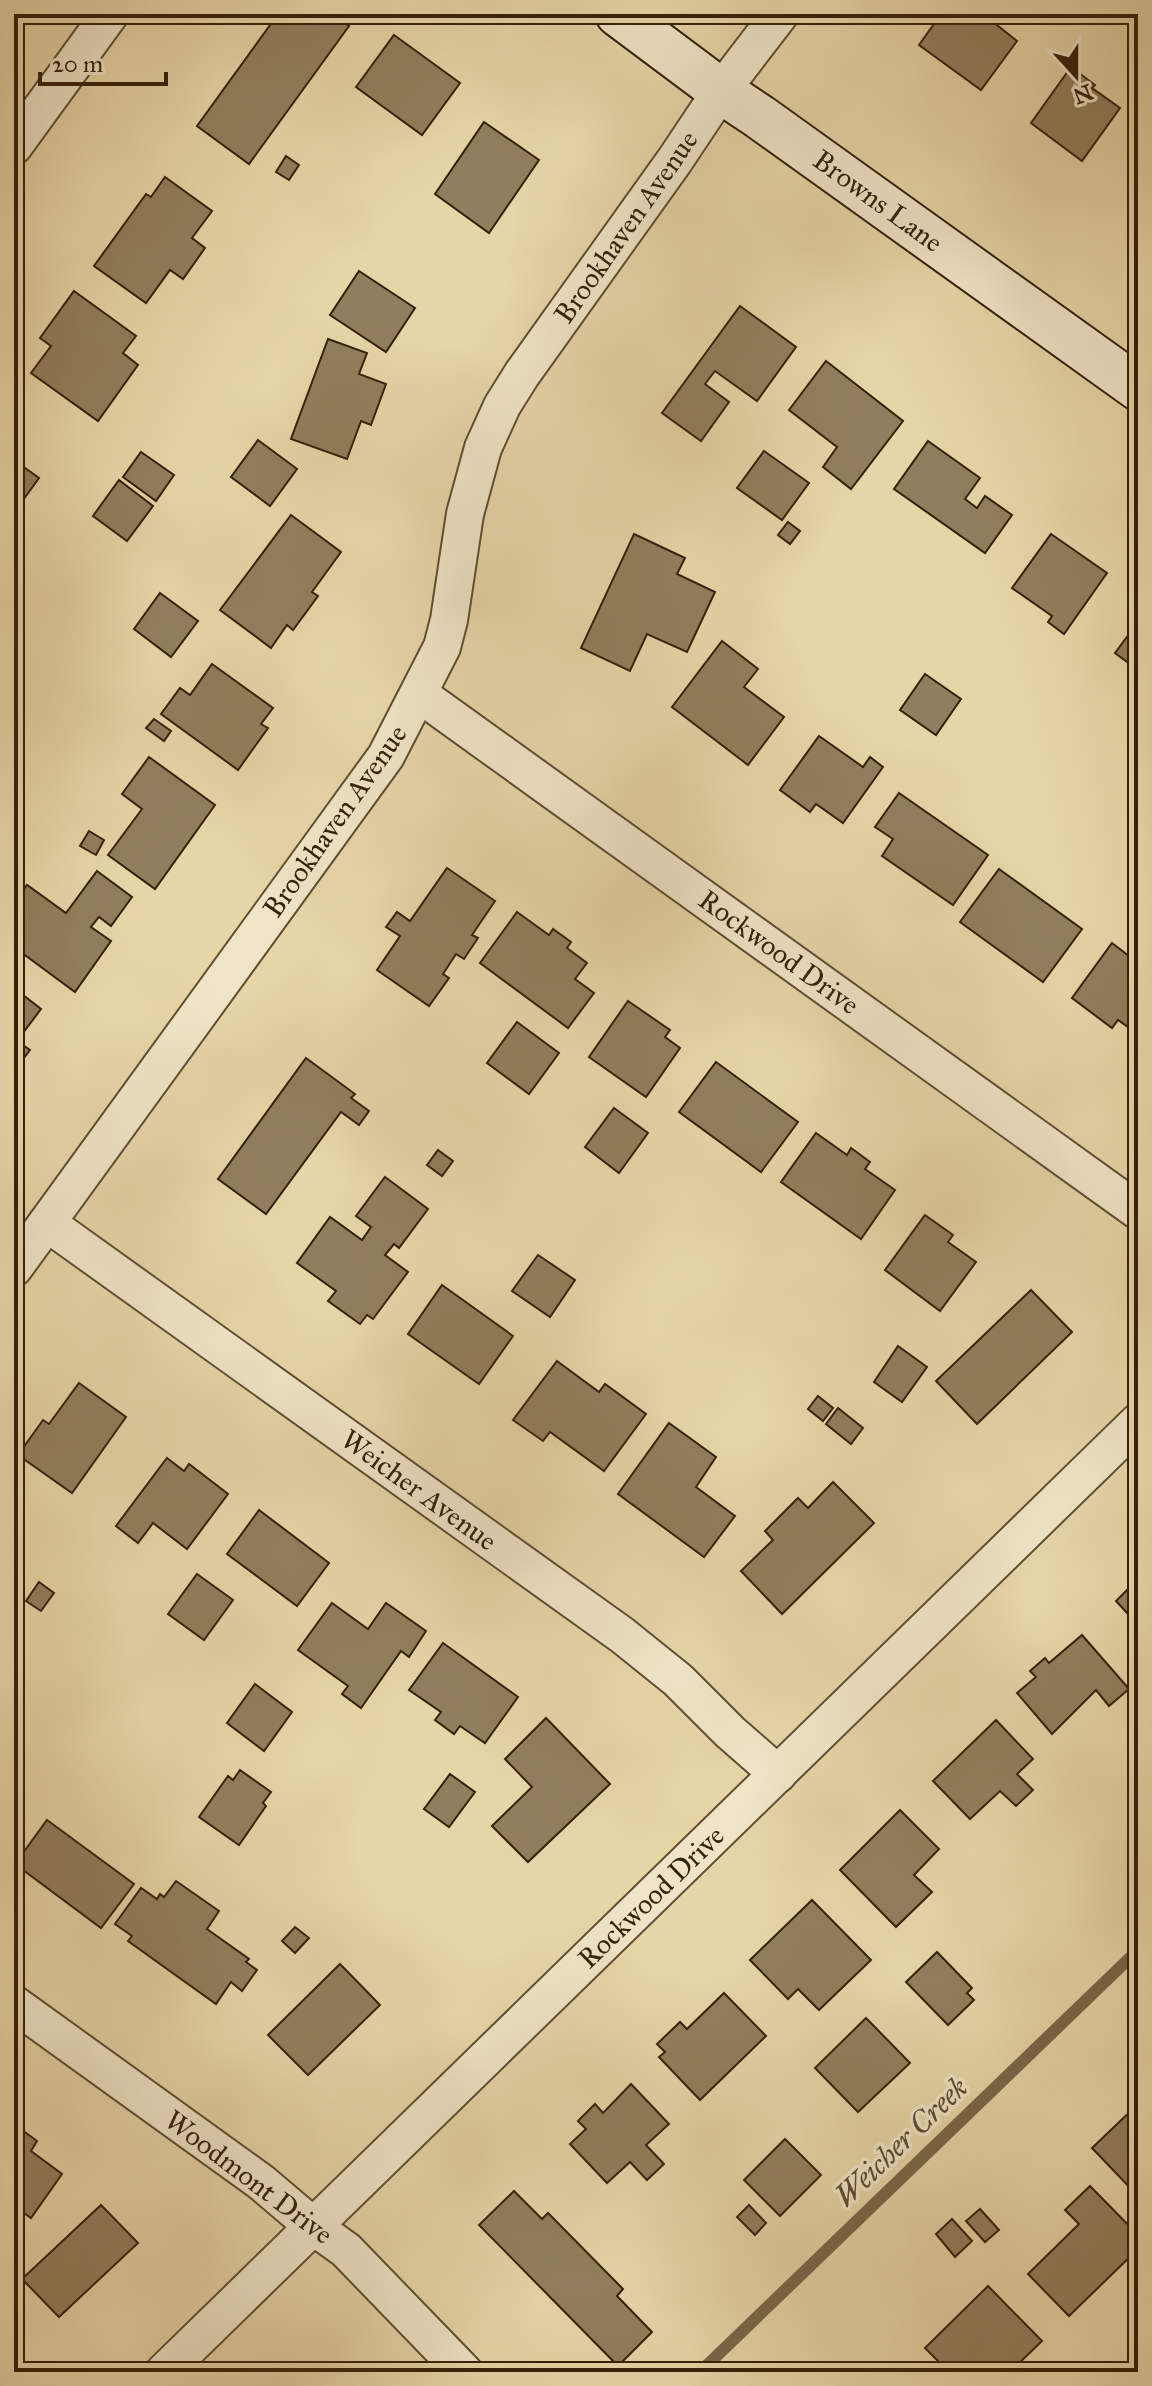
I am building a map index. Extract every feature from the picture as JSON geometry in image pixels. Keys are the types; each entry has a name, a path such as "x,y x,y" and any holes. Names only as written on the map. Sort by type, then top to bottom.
{"street":[{"path":"14,146 110,14"},
{"name":"Browns Lane","path":"618,14 1138,388"},
{"name":"Brookhaven Avenue","path":"14,1268 386,756 442,647 465,514 483,448 502,406 721,91 780,14"},
{"name":"Rockwood Drive","path":"419,694 1138,1211"},
{"name":"Weicher Avenue","path":"47,1223 622,1635 678,1680 778,1774"},
{"name":"Rockwood Drive","path":"164,2372 1138,1422"},
{"name":"Woodmont Drive","path":"14,2004 261,2182 346,2250 464,2372"}],"building":[{"path":"278,14 332,14 349,26 249,164 197,126"},
{"path":"941,14 983,14 1017,41 981,90 919,45"},
{"path":"394,35 460,83 422,135 356,87"},
{"path":"1071,67 1095,85 1092,88 1120,108 1082,161 1031,123"},
{"path":"484,122 539,160 489,233 435,194"},
{"path":"286,156 299,165 289,180 276,172"},
{"path":"165,177 212,211 192,238 205,248 183,279 170,270 146,303 94,266 146,194 151,197"},
{"path":"359,271 415,308 386,352 330,315"},
{"path":"74,291 136,336 123,353 138,365 98,421 31,373 51,346 40,338"},
{"path":"740,306 796,347 757,401 715,371 705,384 729,402 701,441 662,413"},
{"path":"328,339 367,353 359,374 386,384 371,425 361,421 347,459 291,439"},
{"path":"826,361 903,421 851,489 823,467 837,447 789,410"},
{"path":"258,440 297,469 270,506 231,477"},
{"path":"928,441 980,478 965,499 977,508 985,496 1012,515 985,553 894,489"},
{"path":"764,451 809,483 782,520 737,488"},
{"path":"141,452 174,475 156,501 123,477"},
{"path":"14,460 39,478 18,507 14,504"},
{"path":"119,480 153,506 127,541 93,516"},
{"path":"291,515 341,552 312,592 318,596 293,630 287,625 271,648 220,610"},
{"path":"788,522 800,531 790,544 778,535"},
{"path":"634,534 685,558 677,574 715,592 687,652 647,634 630,671 581,648"},
{"path":"1051,534 1107,573 1064,634 1048,622 1052,616 1012,588"},
{"path":"160,593 198,621 171,657 134,629"},
{"path":"1138,622 1138,670 1115,653"},
{"path":"722,641 758,669 744,687 784,717 748,765 672,707"},
{"path":"212,664 273,708 261,724 268,728 238,770 161,714 180,688 190,695"},
{"path":"925,674 961,699 936,735 900,710"},
{"path":"154,719 171,731 164,741 146,728"},
{"path":"819,736 863,767 870,757 883,767 843,823 816,804 810,812 780,790"},
{"path":"149,757 215,805 155,889 108,855 142,809 122,794"},
{"path":"899,793 988,855 953,905 882,856 893,839 875,827"},
{"path":"89,831 104,840 96,855 80,846"},
{"path":"447,868 495,901 472,935 478,938 464,959 456,954 443,974 449,978 429,1006 377,970 400,936 386,927 397,912 410,921"},
{"path":"999,869 1082,929 1043,982 960,922"},
{"path":"97,871 132,897 111,926 99,917 91,927 111,941 75,992 14,947 14,903 27,885 66,913"},
{"path":"517,912 549,935 553,929 571,942 567,948 587,963 575,979 594,993 568,1028 480,963"},
{"path":"1112,943 1138,963 1138,1028 1135,1032 1118,1020 1112,1028 1072,998"},
{"path":"14,988 41,1009 17,1041 30,1050 14,1071"},
{"path":"628,1001 670,1030 665,1037 680,1048 646,1097 589,1057"},
{"path":"517,1022 559,1053 529,1094 487,1063"},
{"path":"306,1058 355,1094 351,1098 369,1111 359,1125 341,1112 266,1214 218,1179"},
{"path":"716,1062 798,1122 761,1172 679,1112"},
{"path":"614,1108 648,1133 619,1173 585,1147"},
{"path":"816,1133 847,1155 851,1148 870,1162 865,1169 895,1190 861,1239 781,1182"},
{"path":"438,1150 453,1161 442,1176 427,1165"},
{"path":"385,1177 428,1209 399,1248 394,1244 385,1255 408,1272 373,1319 367,1315 360,1324 328,1301 336,1291 297,1263 330,1217 362,1240 371,1227 356,1216"},
{"path":"925,1215 953,1235 948,1242 976,1262 940,1311 885,1270"},
{"path":"538,1255 575,1280 550,1317 512,1291"},
{"path":"442,1285 513,1336 479,1384 408,1334"},
{"path":"1031,1290 1072,1332 977,1424 936,1381"},
{"path":"898,1346 927,1367 902,1402 874,1382"},
{"path":"557,1361 599,1392 605,1384 646,1414 604,1471 550,1432 543,1441 513,1420"},
{"path":"79,1383 126,1417 72,1493 18,1455 43,1420 49,1424"},
{"path":"818,1396 833,1408 823,1421 808,1409"},
{"path":"838,1408 863,1428 851,1444 826,1424"},
{"path":"669,1423 716,1457 696,1487 735,1516 704,1557 618,1494"},
{"path":"167,1458 184,1471 189,1464 228,1494 187,1549 153,1523 138,1543 116,1526"},
{"path":"833,1482 874,1523 782,1614 741,1571 773,1540 765,1531 798,1498 808,1508"},
{"path":"259,1510 329,1563 297,1606 227,1554"},
{"path":"197,1574 233,1600 204,1640 168,1614"},
{"path":"1138,1579 1138,1625 1116,1601"},
{"path":"39,1582 54,1593 41,1611 26,1601"},
{"path":"332,1603 368,1629 386,1603 426,1631 409,1657 401,1651 361,1708 342,1694 348,1686 298,1650"},
{"path":"1082,1635 1129,1689 1109,1706 1096,1690 1052,1734 1017,1693 1036,1677 1030,1671 1045,1658 1049,1663"},
{"path":"443,1643 518,1697 485,1743 460,1726 454,1734 435,1720 441,1712 409,1690"},
{"path":"255,1684 292,1712 264,1751 227,1723"},
{"path":"546,1718 610,1784 528,1862 492,1826 532,1787 505,1759"},
{"path":"996,1720 1033,1759 1017,1774 1033,1790 1016,1806 1000,1791 970,1819 933,1781"},
{"path":"240,1770 271,1792 263,1803 266,1806 239,1845 199,1817 228,1776 233,1780"},
{"path":"450,1774 475,1792 449,1827 424,1809"},
{"path":"900,1810 939,1849 914,1875 932,1892 896,1927 840,1870"},
{"path":"47,1820 134,1884 101,1928 15,1864"},
{"path":"176,1881 219,1911 207,1929 249,1959 246,1962 257,1970 242,1991 231,1982 216,2004 128,1941 132,1936 115,1924 141,1888 157,1899 160,1894 164,1897"},
{"path":"812,1900 871,1960 819,2010 798,1989 788,1999 750,1960"},
{"path":"295,1927 309,1938 295,1953 282,1941"},
{"path":"937,1952 972,1988 967,1993 974,2000 948,2025 906,1982"},
{"path":"340,1964 380,2005 308,2075 268,2035"},
{"path":"724,1993 766,2036 700,2100 659,2057 665,2052 657,2044 680,2022 687,2029"},
{"path":"866,2018 910,2063 858,2112 815,2068"},
{"path":"631,2084 669,2124 646,2145 664,2164 647,2180 630,2162 607,2183 570,2144 586,2129 578,2121 595,2104 603,2113"},
{"path":"1138,2104 1138,2185 1132,2190 1092,2148"},
{"path":"14,2124 37,2141 31,2151 62,2174 31,2218 14,2206"},
{"path":"785,2139 821,2175 780,2216 744,2180"},
{"path":"1090,2186 1138,2235 1138,2249 1069,2316 1028,2274 1079,2224 1065,2210"},
{"path":"514,2191 542,2219 548,2213 623,2289 617,2296 652,2332 618,2366 479,2225"},
{"path":"101,2205 138,2243 59,2317 22,2279"},
{"path":"749,2205 766,2223 755,2235 737,2217"},
{"path":"980,2209 999,2230 985,2242 966,2221"},
{"path":"952,2219 972,2241 955,2257 936,2234"},
{"path":"988,2286 1042,2341 1010,2372 949,2372 925,2348"}],"waterway":[{"name":"Weicher Creek","path":"700,2372 1138,1950"}]}
